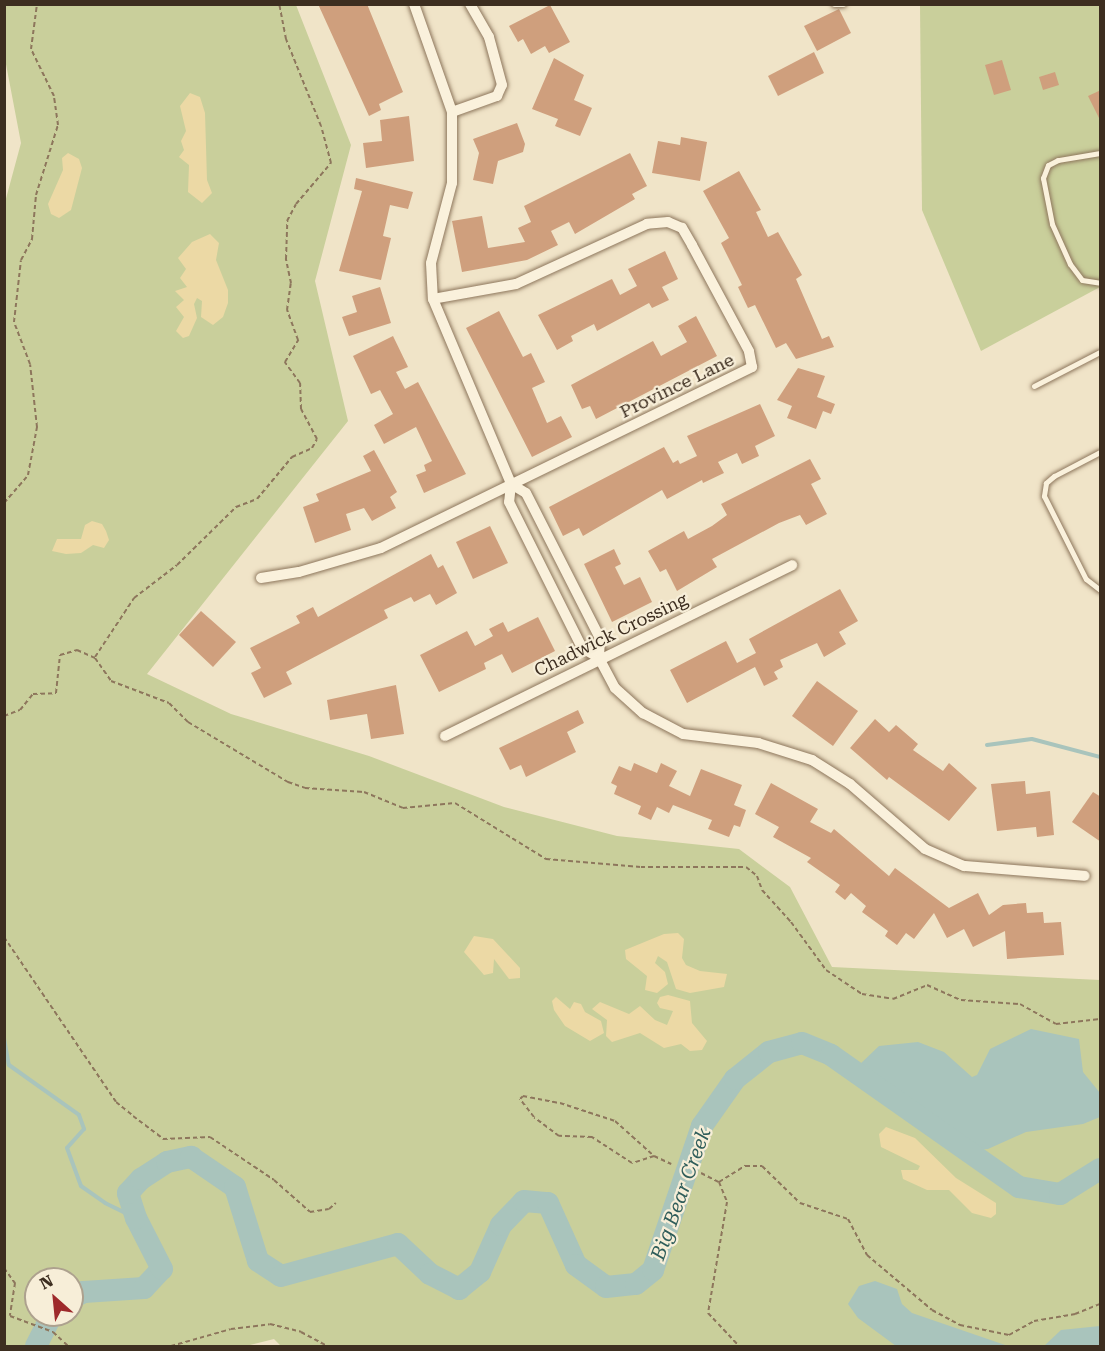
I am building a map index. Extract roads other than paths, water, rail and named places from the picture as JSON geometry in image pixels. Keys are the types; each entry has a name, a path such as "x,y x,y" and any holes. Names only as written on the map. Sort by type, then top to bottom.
{"street":[{"path":"414,4 452,112 452,183 431,262 433,299 511,484 509,501 582,648 599,658"},
{"path":"452,112 497,96 502,85 489,37 470,4"},
{"name":"Province Lane","path":"261,578 299,572 381,548 744,373 752,367 749,351 692,245 682,228 668,222 647,224 516,284 433,299"},
{"path":"511,484 526,493 563,565 600,638 599,658 615,688 643,713 683,734 758,743 812,760 850,784 925,849 964,866 1085,876"},
{"path":"545,574 563,565"},
{"name":"Chadwick Crossing","path":"445,736 599,658 792,566"}],"lane":[{"path":"834,4 843,4"},
{"path":"1101,153 1058,160 1048,165 1043,178 1052,224 1070,264 1082,280 1101,283"},
{"path":"1034,386 1101,352"},
{"path":"1101,452 1054,476 1046,483 1044,496 1086,579 1101,590"}],"water":[{"path":"1031,1029 1079,1039 1083,1072 1100,1093 1100,1117 1083,1124 1026,1132 988,1149 976,1150 932,1133 857,1067 879,1046 918,1042 944,1052 972,1077 977,1075 990,1049"},
{"path":"875,1281 897,1289 902,1304 912,1313 1008,1346 896,1346 858,1318 848,1304 859,1286"},
{"path":"1100,1326 1100,1346 1044,1346 1061,1330"}],"waterway":[{"path":"987,745 1032,739 1100,757"},
{"path":"4,1038 9,1065 79,1115 84,1129 67,1148 81,1186 105,1203 136,1218"},
{"name":"Big Bear Creek","path":"84,1292 144,1288 162,1269 136,1218 128,1193 141,1179 167,1162 191,1157 235,1187 258,1261 281,1276 398,1244 430,1274 459,1289 480,1272 501,1225 524,1201 548,1203 576,1265 606,1287 636,1284 653,1270 702,1126 735,1079 769,1052 802,1043 831,1055 1019,1187 1060,1194 1100,1169"},
{"name":"Big Bear Creek","path":"36,1346 46,1327"}]}
